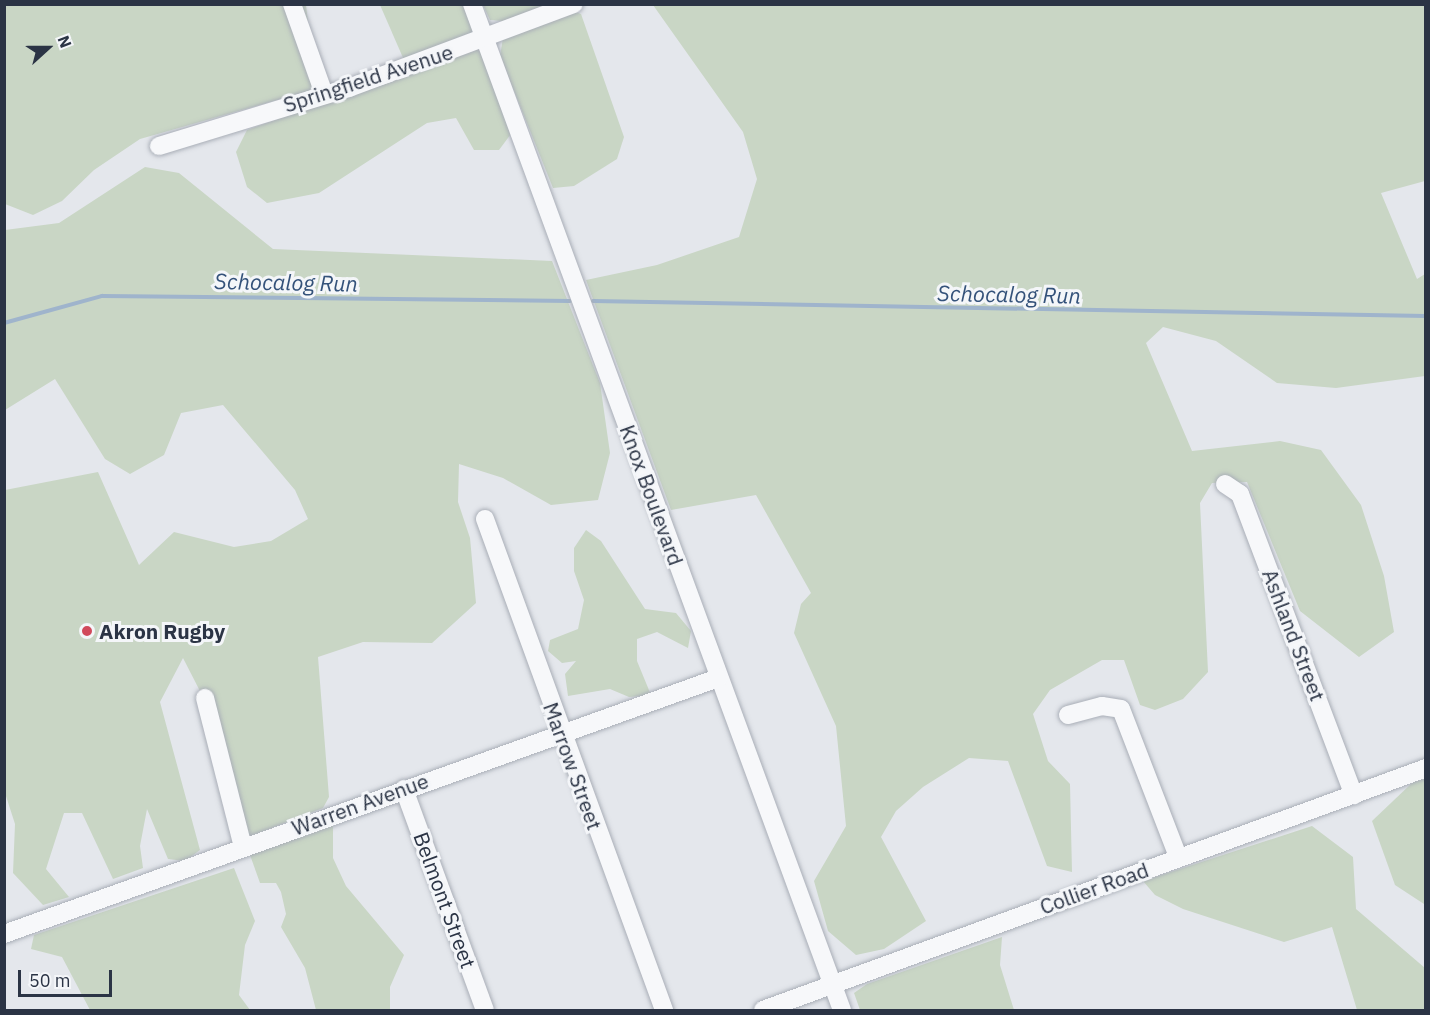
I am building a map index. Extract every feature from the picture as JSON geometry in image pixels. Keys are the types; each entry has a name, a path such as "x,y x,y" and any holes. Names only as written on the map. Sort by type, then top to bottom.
{"street":[{"path":"292,4 324,94"},
{"name":"Knox Boulevard","path":"472,4 830,986 842,1011"},
{"name":"Springfield Avenue","path":"159,146 324,94 485,39 574,4"},
{"name":"Ashland Street","path":"1225,484 1240,494 1354,795"},
{"name":"Marrow Street","path":"485,519 560,731 664,1011"},
{"name":"Warren Avenue","path":"4,934 560,731 718,678"},
{"path":"205,698 243,848"},
{"path":"1068,715 1102,706 1121,709 1178,857"},
{"name":"Collier Road","path":"764,1011 1425,768"},
{"name":"Belmont Street","path":"404,789 485,1011"}],"green space":[{"path":"5,5 306,5 316,89 140,139 94,170 62,201 33,215 5,204"},
{"path":"380,5 464,5 475,34 404,60"},
{"path":"483,5 547,5 503,21 490,20"},
{"path":"653,5 1425,5 1425,181 1381,193 1417,279 1425,274 1425,376 1336,388 1277,383 1216,341 1163,327 1146,343 1192,451 1280,441 1321,450 1361,505 1384,576 1394,632 1359,657 1300,611 1247,482 1212,483 1200,503 1208,672 1183,699 1155,710 1140,705 1124,660 1102,660 1050,690 1033,714 1048,761 1070,784 1072,872 1047,866 1008,761 969,758 923,787 896,811 881,837 926,921 884,949 856,955 828,931 814,881 846,826 836,726 794,633 801,604 811,593 756,495 671,510 586,280 657,265 739,237 757,179 743,132"},
{"path":"570,10 581,14 624,137 617,159 574,186 553,188 500,56 503,38"},
{"path":"481,47 511,134 499,150 474,150 456,118 427,123 319,193 267,203 247,187 236,152 247,130"},
{"path":"145,167 179,173 273,249 552,261 600,383 610,453 598,500 551,505 503,478 459,464 458,502 470,538 476,603 432,643 363,642 318,657 329,797 323,808 248,837 221,732 183,658 160,702 200,850 185,861 168,859 147,809 140,846 143,868 113,879 82,813 64,813 46,869 69,897 43,905 13,873 15,824 5,793 5,490 98,472 139,565 174,532 234,547 271,541 308,519 295,490 223,405 181,413 164,455 130,474 105,459 55,379 5,410 5,230 59,223"},
{"path":"586,530 601,541 645,609 676,613 691,631 688,648 657,632 637,639 637,661 651,695 629,697 610,689 568,696 565,674 576,661 562,663 548,651 550,640 578,629 584,600 574,571 574,548"},
{"path":"1425,779 1426,904 1424,904 1395,885 1372,821 1413,782"},
{"path":"333,820 333,858 346,886 404,955 390,987 390,1010 316,1010 305,968 281,927 286,914 281,892 276,883 260,883 250,855"},
{"path":"1312,826 1353,857 1356,909 1425,968 1425,1010 1357,1010 1332,927 1284,942 1183,909 1155,895 1143,881"},
{"path":"234,868 255,921 245,945 239,995 250,1010 90,1010 62,957 31,949 34,935"},
{"path":"1002,937 1000,965 1014,1010 860,1010 854,993 867,984"}],"waterway":[{"name":"Schocalog Run","path":"4,323 102,296 570,301"},
{"name":"Schocalog Run","path":"593,301 1426,316"}],"place":[{"name":"Akron Rugby","path":"87,631"}]}
